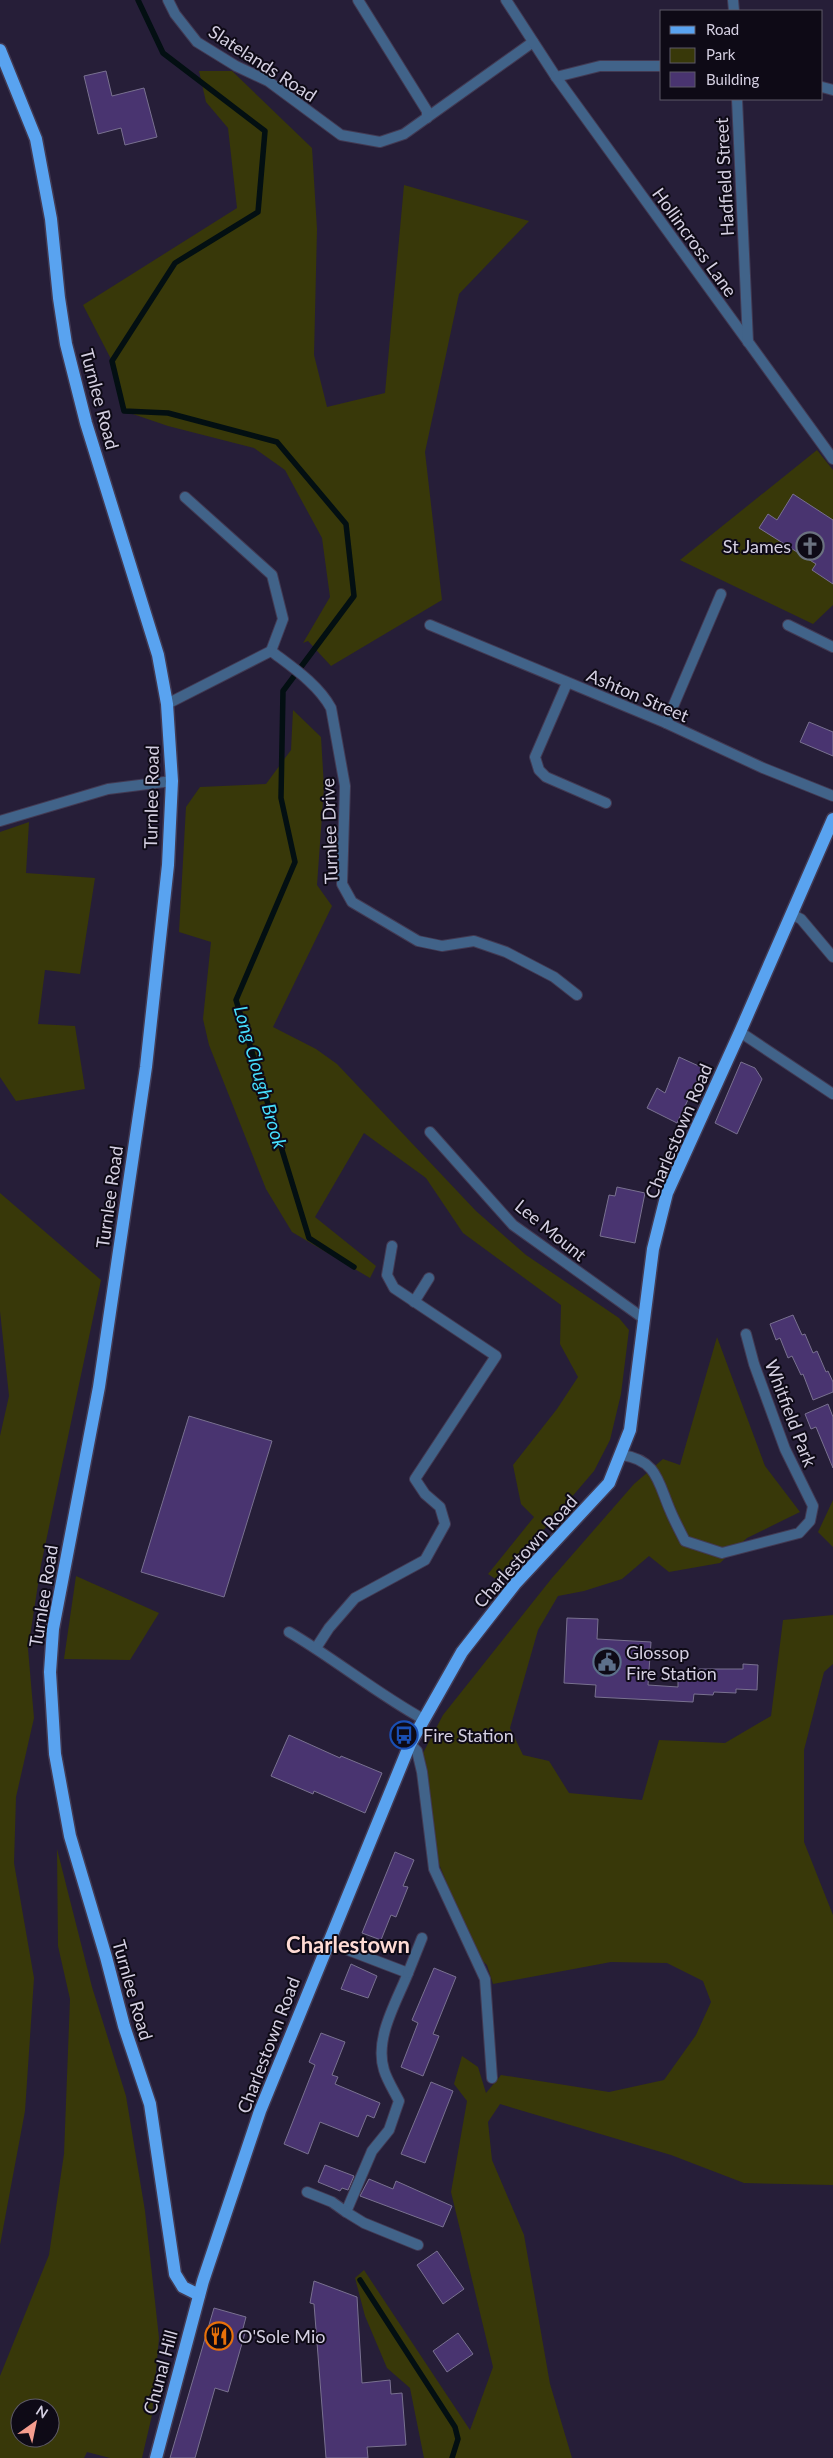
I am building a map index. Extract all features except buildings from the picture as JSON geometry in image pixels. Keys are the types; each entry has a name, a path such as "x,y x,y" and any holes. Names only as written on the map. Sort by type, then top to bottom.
{"main road":[{"name":"Turnlee Road","path":"0,50 36,139 50,209 66,344 86,423 158,655 167,704 172,781 168,865 146,1067 99,1387 53,1629 50,1672 55,1754 70,1836 106,1957 124,2026 150,2104 175,2274 183,2287 199,2295"},
{"name":"Charlestown Road","path":"199,2295 260,2111 327,1942 410,1744 462,1652 515,1584 609,1483 622,1456 630,1430 653,1249 667,1193 833,819"},
{"name":"Chunal Hill","path":"156,2458 199,2295"}],"street":[{"name":"Slatelands Road","path":"168,0 175,14 197,42 236,66 268,81 341,135 380,142 404,134 533,42"},
{"path":"358,0 427,111 427,118"},
{"name":"Hollincross Lane","path":"506,0 556,77 833,459"},
{"path":"556,77 600,66 660,66"},
{"name":"Hadfield Street","path":"737,100 748,343"},
{"path":"167,704 271,651 283,619 272,575 185,497"},
{"path":"666,723 721,594"},
{"name":"Ashton Street","path":"430,625 666,723 764,768 833,796"},
{"path":"788,625 833,648"},
{"name":"Turnlee Drive","path":"271,651 314,686 331,708 342,758 345,786 342,884 352,902 418,941 442,946 474,941 506,952 554,978 577,995"},
{"path":"567,682 535,757 539,770 546,777 606,803"},
{"path":"0,821 108,789 172,781"},
{"path":"791,914 801,919 833,957"},
{"path":"740,1032 833,1094"},
{"name":"Lee Mount","path":"430,1132 513,1225 643,1318"},
{"path":"316,1648 329,1628 355,1598 425,1560 438,1541 445,1524 440,1507 425,1494 415,1479 496,1356 394,1288 387,1275 392,1246"},
{"path":"414,1302 429,1278"},
{"name":"Whitfield Park","path":"622,1456 643,1462 658,1476 669,1509 685,1542 722,1553 799,1533 810,1521 813,1506 785,1448 754,1364 746,1334"},
{"path":"289,1632 423,1719"},
{"path":"410,1744 417,1751 422,1772 434,1869 485,1979 492,2078"},
{"path":"346,2212 372,2151 389,2130 399,2101 384,2070 380,2052 385,2030 422,1938"},
{"path":"327,1942 408,1973"},
{"path":"307,2192 332,2202 364,2223 418,2245"}],"green space":[{"path":"199,71 232,71 312,148 317,229 314,355 327,407 385,393 404,185 529,221 459,294 425,452 442,600 331,666 308,641 303,643 330,597 322,538 285,470 254,448 168,426 124,411 112,361 83,305 237,208 228,128 206,102"},
{"path":"817,450 833,470 833,605 813,624 680,560"},
{"path":"293,710 321,737 324,787 317,885 332,906 273,1027 316,1049 337,1064 476,1211 526,1255 619,1318 629,1330 621,1394 610,1440 594,1471 517,1561 497,1580 488,1574 534,1517 521,1504 513,1465 557,1409 578,1377 560,1344 561,1305 463,1233 426,1178 364,1133 315,1217 376,1266 370,1278 292,1232 266,1189 209,1045 203,1019 211,942 179,932 186,807 200,787 266,784 291,750"},
{"path":"29,822 26,873 95,878 80,974 45,970 38,1024 75,1026 85,1089 16,1101 0,1077 0,832"},
{"path":"0,1193 101,1280 41,1565 28,1649 34,1718 16,1797 14,1863 34,1978 25,2111 0,2245 0,1436 9,1396 0,1311"},
{"path":"717,1337 765,1466 800,1512 747,1538 720,1563 669,1572 649,1556 622,1579 584,1591 558,1596 538,1630 510,1728 523,1755 549,1761 569,1793 642,1800 659,1740 725,1743 771,1716 783,1620 833,1615 833,1664 824,1672 804,1750 804,1842 833,1915 833,2185 744,2183 671,2155 500,2104 488,2122 492,2160 524,2235 550,2384 572,2458 424,2458 410,2388 387,2368 365,2316 355,2278 364,2270 470,2430 493,2367 451,2192 467,2101 454,2084 462,2056 478,2067 486,2093 501,2075 609,2092 664,2080 696,2035 711,2002 703,1981 667,1963 611,1962 493,1984 487,1965 476,1955 437,1859 422,1755 443,1715 552,1578 634,1484 663,1459 680,1465"},
{"path":"833,1500 833,1547 818,1532"},
{"path":"76,1576 159,1613 130,1660 64,1659"},
{"path":"57,1849 92,1987 126,2096 145,2211 159,2338 152,2415 142,2458 110,2458 87,2452 84,2458 0,2458 0,2376 49,2255 64,2154 70,1999 58,1946"}],"waterway":[{"name":"Long Clough Brook","path":"138,0 163,53 265,131 258,212 175,263 112,361 124,411 168,413 277,442 346,524 354,596 283,691 281,798 295,862 236,1000 309,1238 354,1267"},
{"path":"360,2280 455,2427 458,2439 452,2458"}],"place":[{"name":"St James","path":"810,546"},
{"name":"Glossop Fire Station","path":"607,1662"},
{"name":"Fire Station","path":"404,1735"},
{"name":"O'Sole Mio","path":"219,2336"}],"district":[{"name":"Charlestown","path":"348,1944"}]}
